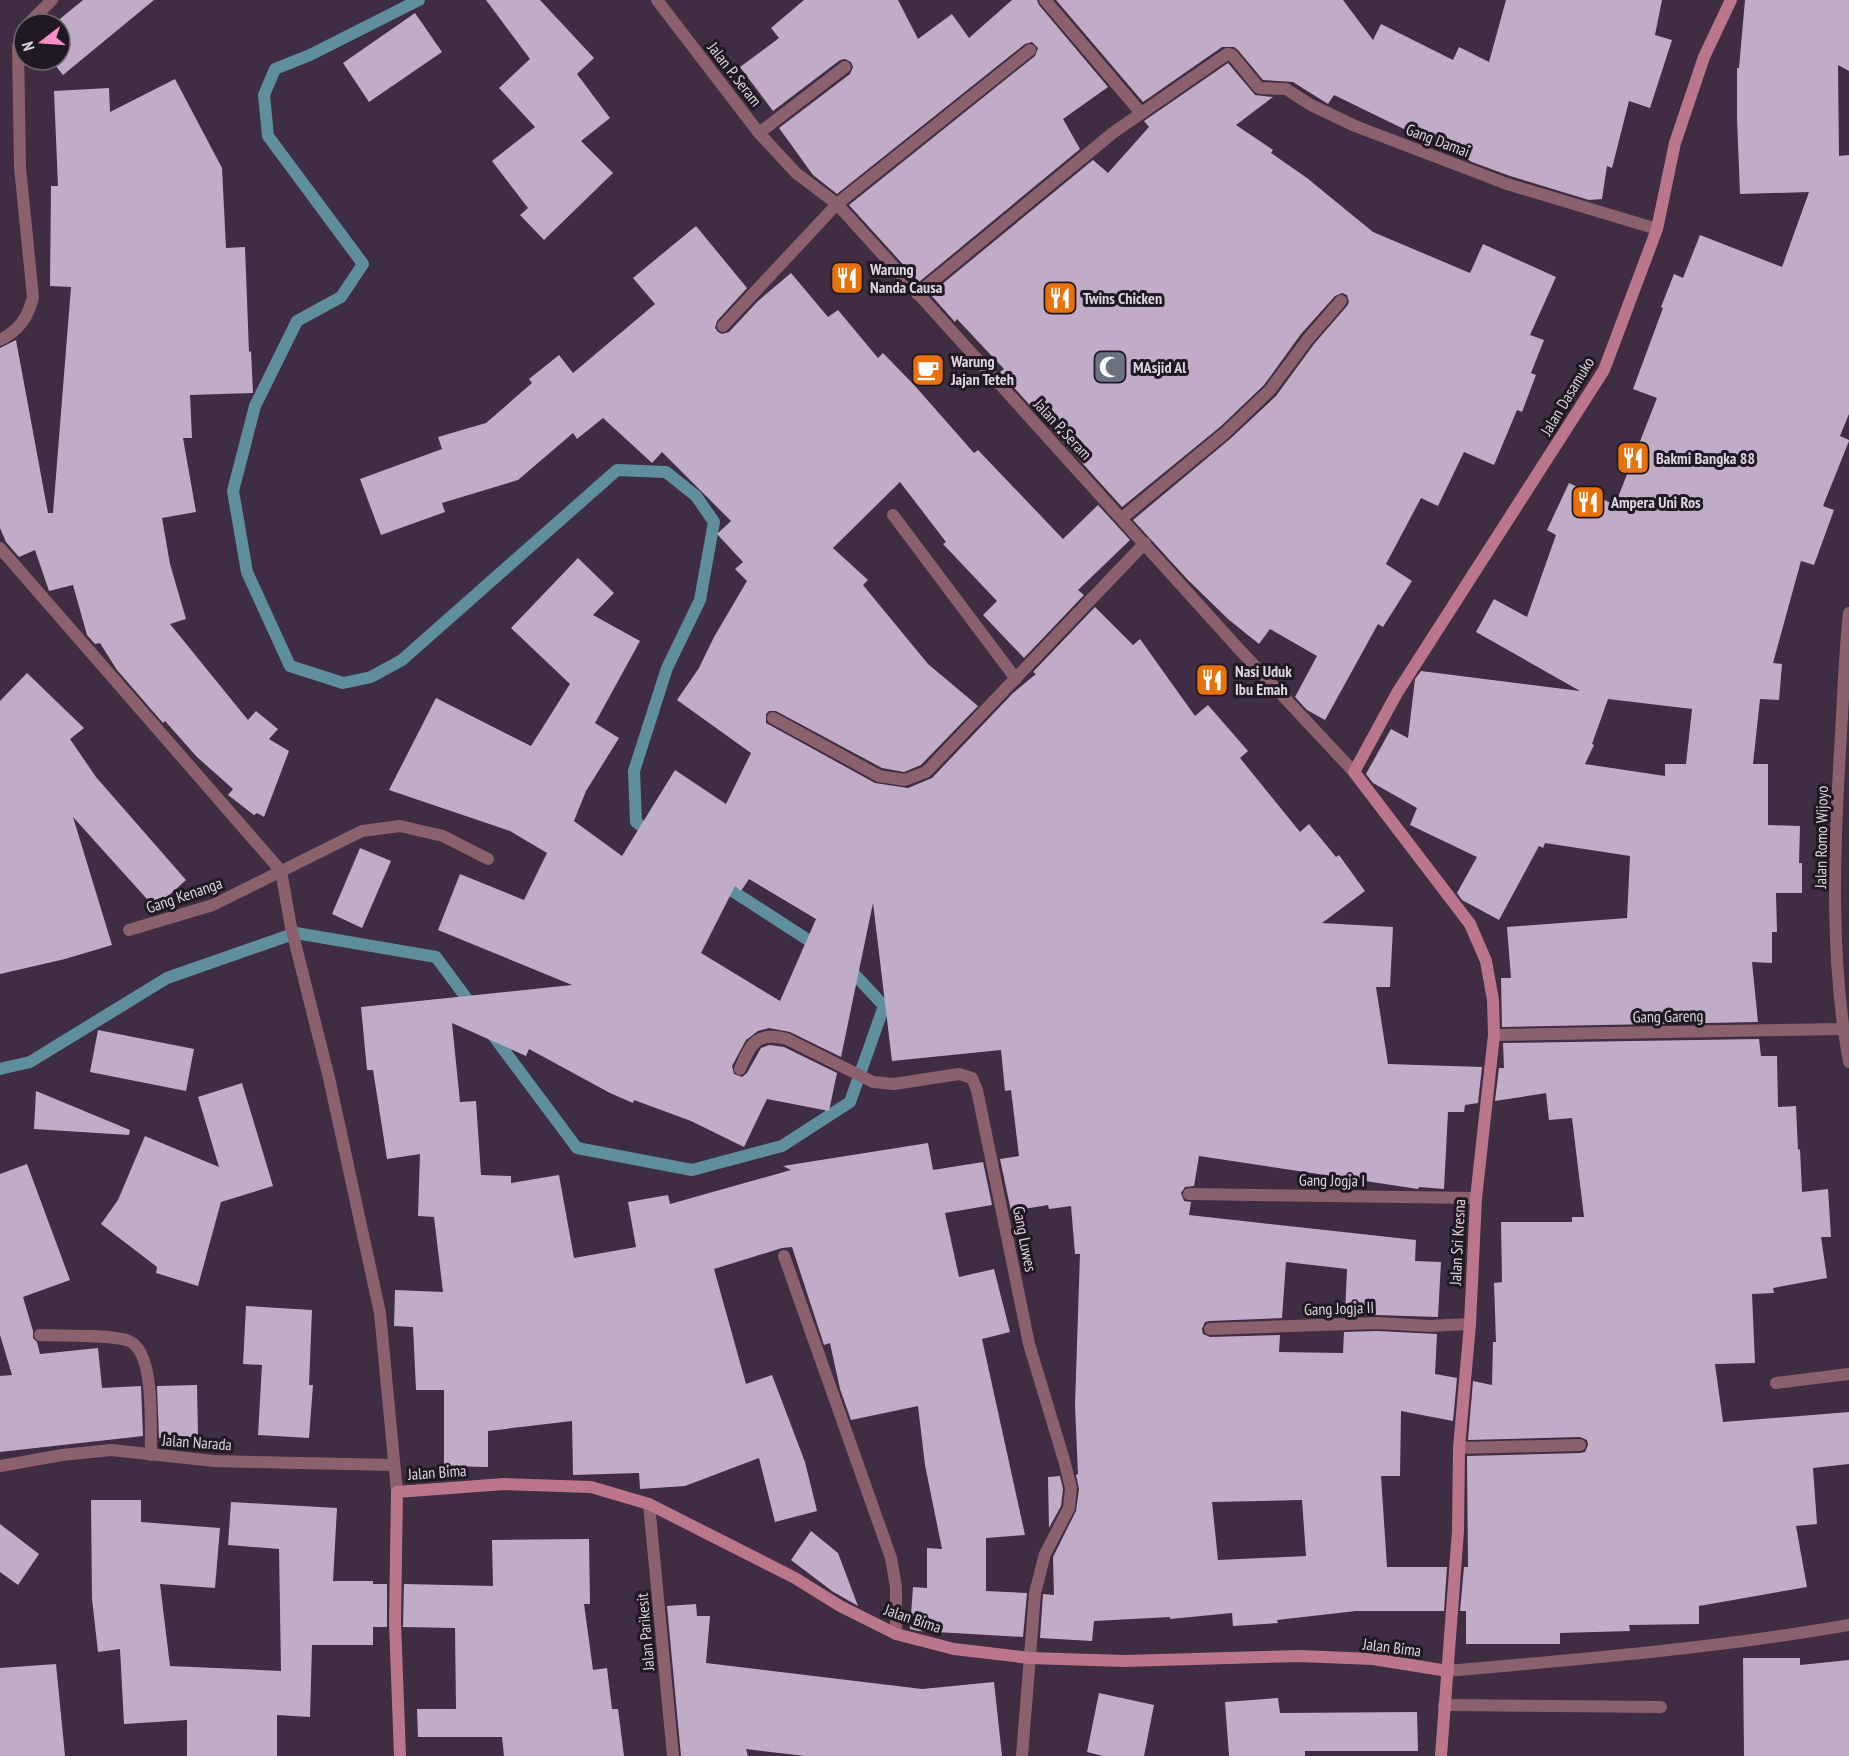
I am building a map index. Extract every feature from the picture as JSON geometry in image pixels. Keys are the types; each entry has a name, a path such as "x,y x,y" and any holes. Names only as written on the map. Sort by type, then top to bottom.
{"main road":[{"name":"Jalan Dasamuko","path":"1354,772 1397,693 1604,370 1657,229 1675,142 1704,57 1731,0"},
{"name":"Jalan Sri Kresna","path":"1354,772 1470,924 1486,961 1493,1000 1494,1035 1476,1198 1470,1324 1459,1448 1458,1531 1441,1756"},
{"name":"Jalan Bima","path":"397,1492 504,1484 591,1487 649,1504 784,1573 840,1606 896,1634 954,1649 1030,1658 1125,1661 1299,1656 1373,1659 1448,1671"},
{"path":"397,1492 395,1622 400,1756"}],"street":[{"path":"40,12 52,0"},
{"name":"Jalan P. Seram","path":"657,0 759,133 796,173 837,204 1238,648 1354,772"},
{"path":"917,294 1114,132 1141,113 1045,0"},
{"path":"723,326 837,204 1030,50"},
{"name":"Gang Damai","path":"1141,113 1227,54 1232,55 1259,88 1286,89 1311,105 1355,126 1507,184 1657,229"},
{"path":"759,133 845,67"},
{"path":"0,340 16,331 29,311 33,297 20,167 18,72"},
{"path":"1122,518 1226,433 1270,390 1308,339 1341,301"},
{"path":"893,514 1016,679"},
{"path":"773,718 879,777 905,780 926,772 1145,543"},
{"path":"0,548 281,871 291,927 329,1078 380,1313 397,1492"},
{"name":"Jalan Romo Wijoyo","path":"1849,613 1836,822 1843,945 1843,1029 1849,1062"},
{"name":"Gang Kenanga","path":"129,930 213,905 362,831 400,826 443,836 488,859"},
{"name":"Gang Gareng","path":"1494,1035 1843,1029"},
{"name":"Gang Luwes","path":"740,1069 748,1048 758,1038 774,1036 787,1039 873,1082 894,1084 959,1074 972,1078 977,1090 1029,1344 1071,1488 1069,1508 1045,1554 1035,1593 1030,1658"},
{"name":"Gang Jogja I","path":"1189,1194 1476,1198"},
{"path":"784,1256 891,1558 896,1587 896,1634"},
{"name":"Gang Jogja II","path":"1210,1329 1377,1323 1429,1326 1470,1324"},
{"path":"40,1335 130,1341 143,1354 148,1372 151,1455"},
{"path":"1776,1383 1849,1374"},
{"path":"1459,1448 1580,1445"},
{"name":"Jalan Narada","path":"0,1466 62,1455 111,1450 214,1461 394,1465"},
{"name":"Jalan Parikesit","path":"649,1504 673,1756"},
{"path":"1448,1671 1631,1654 1849,1625"},
{"path":"1022,1756 1030,1658"},
{"path":"1444,1705 1661,1707"}],"building":[{"path":"83,0 154,0 72,68 72,12 68,12"},
{"path":"486,0 540,0 594,58 577,74 610,118 581,141 613,173 544,240 520,215 528,208 492,161 535,127 499,88 530,59"},
{"path":"804,0 898,0 918,39 952,14 969,38 1012,0 1037,0 1108,87 1063,119 1080,149 919,282 849,205 1035,56 1038,48 1032,42 1025,44 837,194 813,175 779,128 850,74 853,67 851,62 845,59 840,60 773,111 740,67 779,38 771,28"},
{"path":"1056,0 1343,0 1373,40 1381,24 1453,60 1459,47 1489,62 1506,0 1662,0 1655,35 1672,40 1650,108 1629,101 1612,168 1607,166 1602,199 1589,200 1472,162 1441,143 1407,128 1406,130 1334,95 1328,104 1293,82 1263,80 1234,47 1222,47 1143,102"},
{"path":"1745,0 1849,0 1849,71 1838,65 1839,156 1849,155 1849,414 1840,436 1849,441 1823,506 1834,510 1814,565 1801,561 1773,663 1782,664 1779,700 1760,699 1753,764 1768,764 1768,825 1800,826 1799,863 1802,863 1802,893 1776,893 1777,932 1772,932 1772,963 1752,962 1758,1022 1502,1027 1501,978 1511,978 1507,927 1627,918 1630,856 1545,843 1543,848 1539,846 1499,920 1462,900 1457,893 1477,857 1410,825 1417,808 1373,783 1366,774 1391,729 1408,738 1415,679 1421,671 1580,691 1476,632 1494,599 1527,617 1556,535 1547,530 1569,483 1615,505 1657,398 1633,389 1674,274 1683,278 1700,235 1782,267 1809,192 1740,194 1737,118 1737,68 1739,68","holes":["1608,699 1692,709 1686,764 1665,764 1665,776 1585,764 1594,745 1592,744"]},
{"path":"415,13 442,52 369,102 343,63"},
{"path":"1228,63 1255,95 1273,97 1236,125 1273,150 1271,153 1307,178 1373,232 1470,273 1483,244 1556,277 1530,335 1544,340 1531,373 1536,375 1522,412 1517,410 1494,465 1464,452 1438,506 1421,498 1386,564 1412,581 1383,627 1378,624 1325,720 1307,710 1295,697 1317,656 1270,629 1259,644 1228,619 1188,580 1133,520 1230,439 1276,396 1314,344 1347,306 1349,302 1347,295 1342,293 1335,296 1301,334 1264,385 1220,427 1122,507 1000,372 1004,369 957,319 955,322 930,294 1093,160 1108,173 1149,127 1144,121"},
{"path":"175,79 222,168 226,248 245,247 253,393 190,395 192,438 183,438 196,512 162,518 170,564 186,619 170,624 248,720 256,711 278,729 269,739 289,751 264,817 257,813 254,815 228,795 233,789 197,757 165,721 163,723 117,670 100,643 95,644 87,635 73,585 49,591 35,550 19,557 6,542 0,528 0,348 16,340 48,513 53,513 71,287 50,286 51,186 58,186 54,91 109,88 110,112"},
{"path":"696,226 747,288 717,321 715,328 722,334 729,332 758,301 791,273 828,317 838,310 878,358 883,353 974,453 978,450 1063,539 1098,505 1130,540 1078,590 1084,595 1024,658 983,615 997,601 943,544 946,542 900,482 833,548 868,580 863,585 928,664 978,706 921,765 904,772 882,768 776,711 769,711 766,714 766,723 875,783 908,788 932,778 1013,693 1036,674 1033,672 1095,607 1133,645 1140,639 1195,716 1208,705 1248,751 1240,758 1300,832 1309,824 1336,857 1339,855 1365,891 1322,923 1393,927 1390,987 1376,987 1388,1064 1482,1067 1478,1103 1465,1105 1464,1112 1448,1112 1444,1189 1419,1187 1418,1189 1199,1156 1194,1186 1185,1187 1181,1193 1184,1201 1191,1202 1189,1215 1416,1240 1415,1261 1441,1262 1438,1317 1345,1316 1347,1269 1286,1262 1282,1318 1210,1321 1205,1322 1202,1329 1203,1334 1210,1337 1280,1335 1279,1352 1343,1353 1344,1332 1437,1334 1435,1374 1457,1378 1453,1421 1401,1411 1400,1476 1381,1476 1387,1567 1447,1567 1444,1611 1356,1611 1277,1620 1278,1623 1233,1626 1232,1613 1170,1619 1170,1617 1094,1621 1092,1641 1040,1638 1043,1594 1054,1595 1053,1557 1076,1511 1079,1489 1076,1475 1078,1474 1075,1405 1080,1254 1075,1254 1071,1206 1049,1209 1048,1205 1011,1211 1000,1159 1019,1156 1011,1090 1005,1091 1001,1050 892,1061 873,903 841,1057 790,1032 769,1028 758,1031 746,1040 732,1066 734,1074 742,1077 747,1073 761,1048 769,1045 784,1047 837,1073 829,1111 767,1099 744,1147 691,1121 634,1100 633,1103 610,1093 529,1049 526,1056 452,1023 460,1102 476,1101 481,1175 511,1176 511,1183 559,1175 574,1258 636,1247 628,1202 668,1195 670,1204 791,1170 783,1166 928,1143 933,1170 983,1162 992,1205 945,1213 959,1277 994,1269 1010,1332 982,1339 1025,1535 986,1538 986,1591 1027,1593 1023,1637 910,1629 913,1587 927,1588 927,1548 942,1549 925,1465 918,1406 851,1420 840,1389 830,1343 824,1345 792,1247 714,1269 746,1384 772,1375 805,1462 817,1511 775,1522 759,1458 685,1486 640,1489 639,1473 573,1475 572,1421 488,1431 488,1467 444,1466 444,1390 416,1390 413,1327 394,1326 395,1290 443,1292 434,1217 418,1216 420,1154 387,1159 373,1070 367,1070 361,1007 572,985 438,930 460,874 524,900 547,853 510,831 389,790 436,698 531,746 570,684 511,628 578,558 614,593 593,615 640,641 595,723 619,738 586,791 574,821 622,856 675,770 726,804 751,753 677,700 699,668 714,637 747,581 735,569 743,562 717,534 731,521 662,452 652,463 603,418 577,439 573,433 518,480 442,503 445,512 381,535 360,479 442,449 438,437 486,423 532,383 529,379 559,355 573,373 655,304 633,278","holes":["749,879 816,919 780,1001 701,953 735,886 741,891","1302,1500 1306,1556 1218,1560 1212,1502"]},
{"path":"27,673 84,728 70,739 96,777 186,880 155,908 73,817 112,945 0,974 0,701"},
{"path":"360,848 391,861 362,928 332,914"},
{"path":"98,1030 194,1049 186,1091 90,1072"},
{"path":"1759,1039 1761,1056 1777,1056 1778,1107 1796,1106 1802,1192 1828,1189 1831,1237 1821,1237 1827,1278 1773,1288 1774,1293 1752,1294 1755,1363 1715,1364 1723,1422 1849,1412 1849,1464 1813,1468 1817,1524 1796,1526 1807,1587 1699,1606 1699,1624 1629,1625 1630,1631 1560,1633 1560,1644 1466,1644 1466,1611 1460,1611 1464,1567 1468,1567 1467,1456 1580,1453 1585,1452 1588,1445 1587,1440 1580,1437 1468,1440 1473,1381 1492,1385 1493,1342 1496,1342 1494,1283 1502,1282 1501,1222 1572,1222 1572,1217 1584,1217 1572,1118 1549,1120 1546,1093 1495,1101 1499,1068 1504,1068 1503,1043"},
{"path":"242,1083 273,1186 221,1202 198,1286 156,1273 157,1267 101,1224 118,1200 145,1136 219,1167 198,1097"},
{"path":"36,1091 130,1130 129,1135 34,1129"},
{"path":"27,1164 70,1280 23,1297 33,1338 37,1342 40,1354 98,1348 102,1388 141,1386 143,1436 0,1452 0,1376 12,1375 0,1335 0,1174"},
{"path":"246,1306 312,1310 309,1385 313,1385 309,1438 258,1435 262,1365 243,1364"},
{"path":"197,1385 198,1437 159,1438 157,1386"},
{"path":"1060,1476 1063,1489 1061,1506 1049,1528 1048,1477"},
{"path":"91,1500 141,1500 141,1522 220,1528 215,1588 160,1584 170,1666 281,1671 279,1549 228,1545 231,1502 337,1508 333,1581 373,1581 373,1584 387,1584 387,1627 373,1627 373,1645 312,1645 310,1717 277,1715 277,1756 187,1756 187,1720 124,1724 120,1649 98,1652 92,1599"},
{"path":"0,1524 39,1554 18,1585 0,1572"},
{"path":"811,1531 838,1553 858,1606 832,1591 791,1560"},
{"path":"589,1539 590,1604 584,1604 593,1670 607,1668 612,1709 618,1709 624,1756 504,1756 502,1737 418,1737 417,1709 456,1709 455,1628 403,1627 404,1584 493,1586 492,1540"},
{"path":"696,1604 697,1616 710,1616 706,1663 922,1689 994,1682 1002,1756 805,1756 746,1749 748,1756 681,1756 667,1606"},
{"path":"1743,1658 1800,1658 1800,1665 1849,1660 1849,1756 1744,1756"},
{"path":"56,1664 65,1756 0,1756 0,1668"},
{"path":"1099,1693 1154,1705 1144,1756 1103,1756 1087,1752"},
{"path":"1278,1698 1280,1713 1417,1712 1418,1751 1305,1751 1305,1756 1229,1756 1225,1702"}],"waterway":[{"path":"419,0 310,55 275,69 264,95 268,136 363,264 341,297 297,321 255,406 233,491 247,572 290,666 343,683 371,677 402,660 617,470 666,472 696,496 714,522 700,600 667,668 634,771 636,822 652,834"},
{"path":"720,883 819,947"},
{"path":"0,1069 30,1062 167,978 296,933 436,957 473,1007"},
{"path":"492,1034 577,1148 692,1170 782,1146 850,1102 884,1006 846,965"}],"place":[{"name":"Warung Nanda Causa","path":"847,278"},
{"name":"Twins Chicken","path":"1060,298"},
{"name":"MAsjid Al","path":"1110,367"},
{"name":"Warung Jajan Teteh","path":"928,370"},
{"name":"Bakmi Bangka 88","path":"1633,458"},
{"name":"Ampera Uni Ros","path":"1588,502"},
{"name":"Nasi Uduk Ibu Emah","path":"1212,680"}]}
